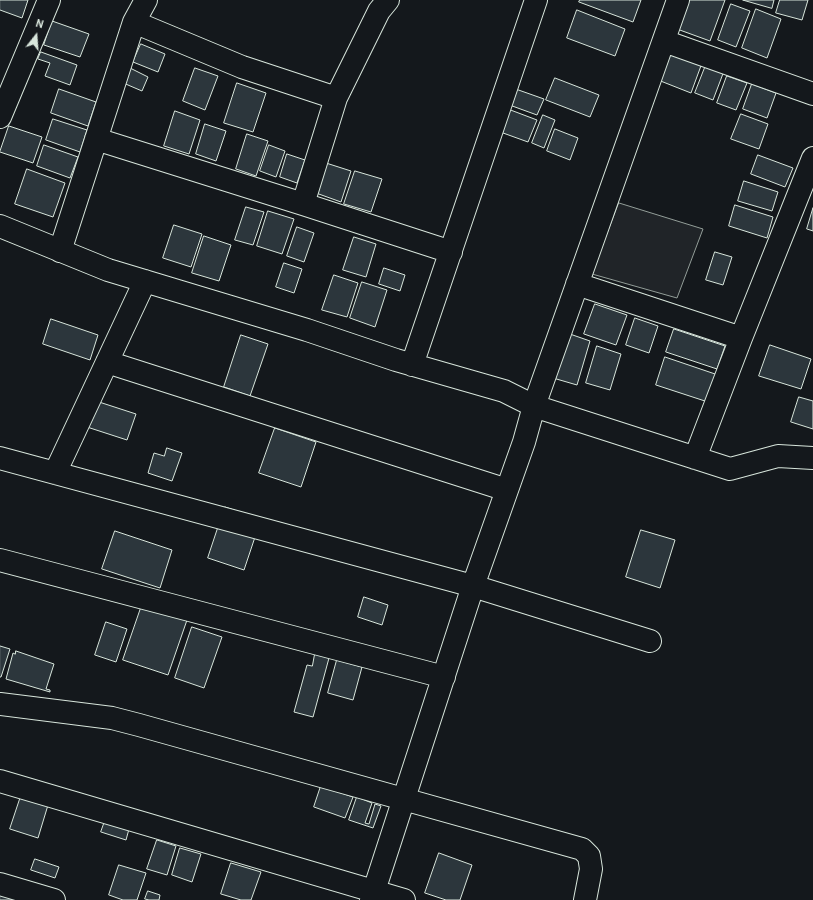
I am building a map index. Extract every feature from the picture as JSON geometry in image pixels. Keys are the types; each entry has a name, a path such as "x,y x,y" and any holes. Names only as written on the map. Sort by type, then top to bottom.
{"street":[{"path":"0,117 49,0"},
{"path":"60,251 134,22 146,0"},
{"path":"303,204 336,98 379,11 388,0"},
{"path":"412,365 536,0"},
{"path":"372,895 473,586 524,442 534,406 678,0"},
{"path":"134,22 242,67 336,98"},
{"path":"664,41 813,94"},
{"path":"96,139 451,252"},
{"path":"695,458 813,158"},
{"path":"0,226 108,270 307,330 412,365 504,391 534,406 730,469 778,456 813,458"},
{"path":"55,473 144,281"},
{"path":"577,284 742,338"},
{"path":"107,362 507,490"},
{"path":"0,458 473,586 650,641"},
{"path":"0,560 444,676"},
{"path":"0,704 112,718 404,798 582,849 589,856 591,869 585,900"},
{"path":"0,781 372,895 404,900"},
{"path":"0,884 54,900"}],"shaded area":[{"path":"619,203 703,229 677,298 592,274"}],"building":[{"path":"0,0 28,0 22,18 0,10"},
{"path":"580,0 641,0 633,22 579,2"},
{"path":"688,0 725,0 710,41 677,29"},
{"path":"743,0 774,0 772,8"},
{"path":"780,0 808,0 802,20 776,13"},
{"path":"731,4 750,11 736,47 718,40"},
{"path":"756,9 781,19 767,58 742,48"},
{"path":"577,10 625,29 615,56 567,38"},
{"path":"52,21 89,34 80,57 44,45"},
{"path":"141,44 165,54 158,72 133,62"},
{"path":"669,51 702,63 691,93 658,80"},
{"path":"41,52 77,65 70,85 45,76 50,63 38,59"},
{"path":"706,65 724,71 713,100 695,93"},
{"path":"128,67 148,77 142,91 121,82"},
{"path":"195,68 218,76 205,110 183,101"},
{"path":"727,76 747,83 736,110 717,103"},
{"path":"555,78 599,95 590,117 546,100"},
{"path":"237,83 266,93 253,132 224,123"},
{"path":"752,84 776,93 767,118 743,109"},
{"path":"510,87 544,99 537,115 504,103"},
{"path":"59,89 96,102 88,126 51,113"},
{"path":"500,106 537,120 528,142 492,129"},
{"path":"175,111 200,120 189,154 164,146"},
{"path":"741,114 768,124 759,149 731,139"},
{"path":"543,115 555,120 544,148 532,143"},
{"path":"53,119 87,130 80,152 46,140"},
{"path":"205,124 226,131 216,161 196,154"},
{"path":"9,126 42,137 33,163 0,152"},
{"path":"555,129 578,138 570,160 547,151"},
{"path":"247,134 268,141 256,176 236,169"},
{"path":"44,145 78,157 70,178 37,166"},
{"path":"269,145 285,151 276,177 260,171"},
{"path":"287,154 305,160 297,183 280,177"},
{"path":"758,155 793,168 785,187 751,174"},
{"path":"326,163 351,171 341,202 316,193"},
{"path":"27,169 65,183 53,217 15,204"},
{"path":"355,171 382,179 371,212 344,204"},
{"path":"744,181 778,192 772,211 738,201"},
{"path":"735,205 773,217 767,238 729,226"},
{"path":"246,207 264,212 253,245 235,240"},
{"path":"813,208 813,231 807,229"},
{"path":"268,211 294,219 282,254 257,246"},
{"path":"174,225 202,234 191,267 163,258"},
{"path":"297,227 314,233 304,262 287,256"},
{"path":"204,236 231,245 219,281 192,273"},
{"path":"354,237 376,244 366,277 343,270"},
{"path":"715,252 732,257 723,285 706,280"},
{"path":"284,263 302,269 294,293 276,287"},
{"path":"384,268 405,275 400,291 379,284"},
{"path":"334,275 358,283 347,317 322,310"},
{"path":"362,282 387,290 375,327 350,318"},
{"path":"595,304 627,315 616,345 584,334"},
{"path":"635,318 658,326 649,353 626,345"},
{"path":"51,319 98,335 90,360 43,344"},
{"path":"674,329 725,346 717,369 666,352"},
{"path":"567,333 590,341 577,385 553,378"},
{"path":"241,335 268,344 250,396 224,387"},
{"path":"770,345 811,359 801,389 759,376"},
{"path":"597,346 621,354 610,390 586,383"},
{"path":"665,357 721,376 711,403 656,385"},
{"path":"799,397 813,401 813,429 791,422"},
{"path":"96,401 136,414 127,440 87,427"},
{"path":"275,428 316,442 301,487 259,473"},
{"path":"167,448 182,453 172,481 148,473 154,453 164,456"},
{"path":"225,507 261,519 244,570 208,558"},
{"path":"641,530 675,540 660,588 626,577"},
{"path":"115,531 172,550 160,588 102,569"},
{"path":"364,597 388,605 382,625 358,617"},
{"path":"142,605 187,620 168,675 123,660"},
{"path":"106,622 127,629 116,662 95,655"},
{"path":"192,627 222,637 204,688 175,678"},
{"path":"0,646 10,649 1,677 0,677"},
{"path":"16,651 54,664 46,689 50,690 50,692 6,679 13,653 15,654"},
{"path":"315,654 329,658 313,717 294,712 307,665 312,666"},
{"path":"337,660 362,667 353,700 328,693"},
{"path":"321,786 353,797 345,818 314,807"},
{"path":"21,796 48,805 38,838 10,829"},
{"path":"357,797 372,803 365,823 369,824 375,804 381,806 373,828 349,820"},
{"path":"105,821 129,829 126,840 101,832"},
{"path":"157,840 176,846 167,875 147,869"},
{"path":"180,848 201,854 192,882 172,875"},
{"path":"439,853 472,865 460,900 446,900 425,893"},
{"path":"35,859 59,867 55,878 31,870"},
{"path":"231,863 261,872 251,900 241,900 221,894"},
{"path":"119,865 146,873 137,900 123,900 109,895"},
{"path":"0,889 34,900 0,900"},
{"path":"148,891 160,895 159,900 145,899"}]}
